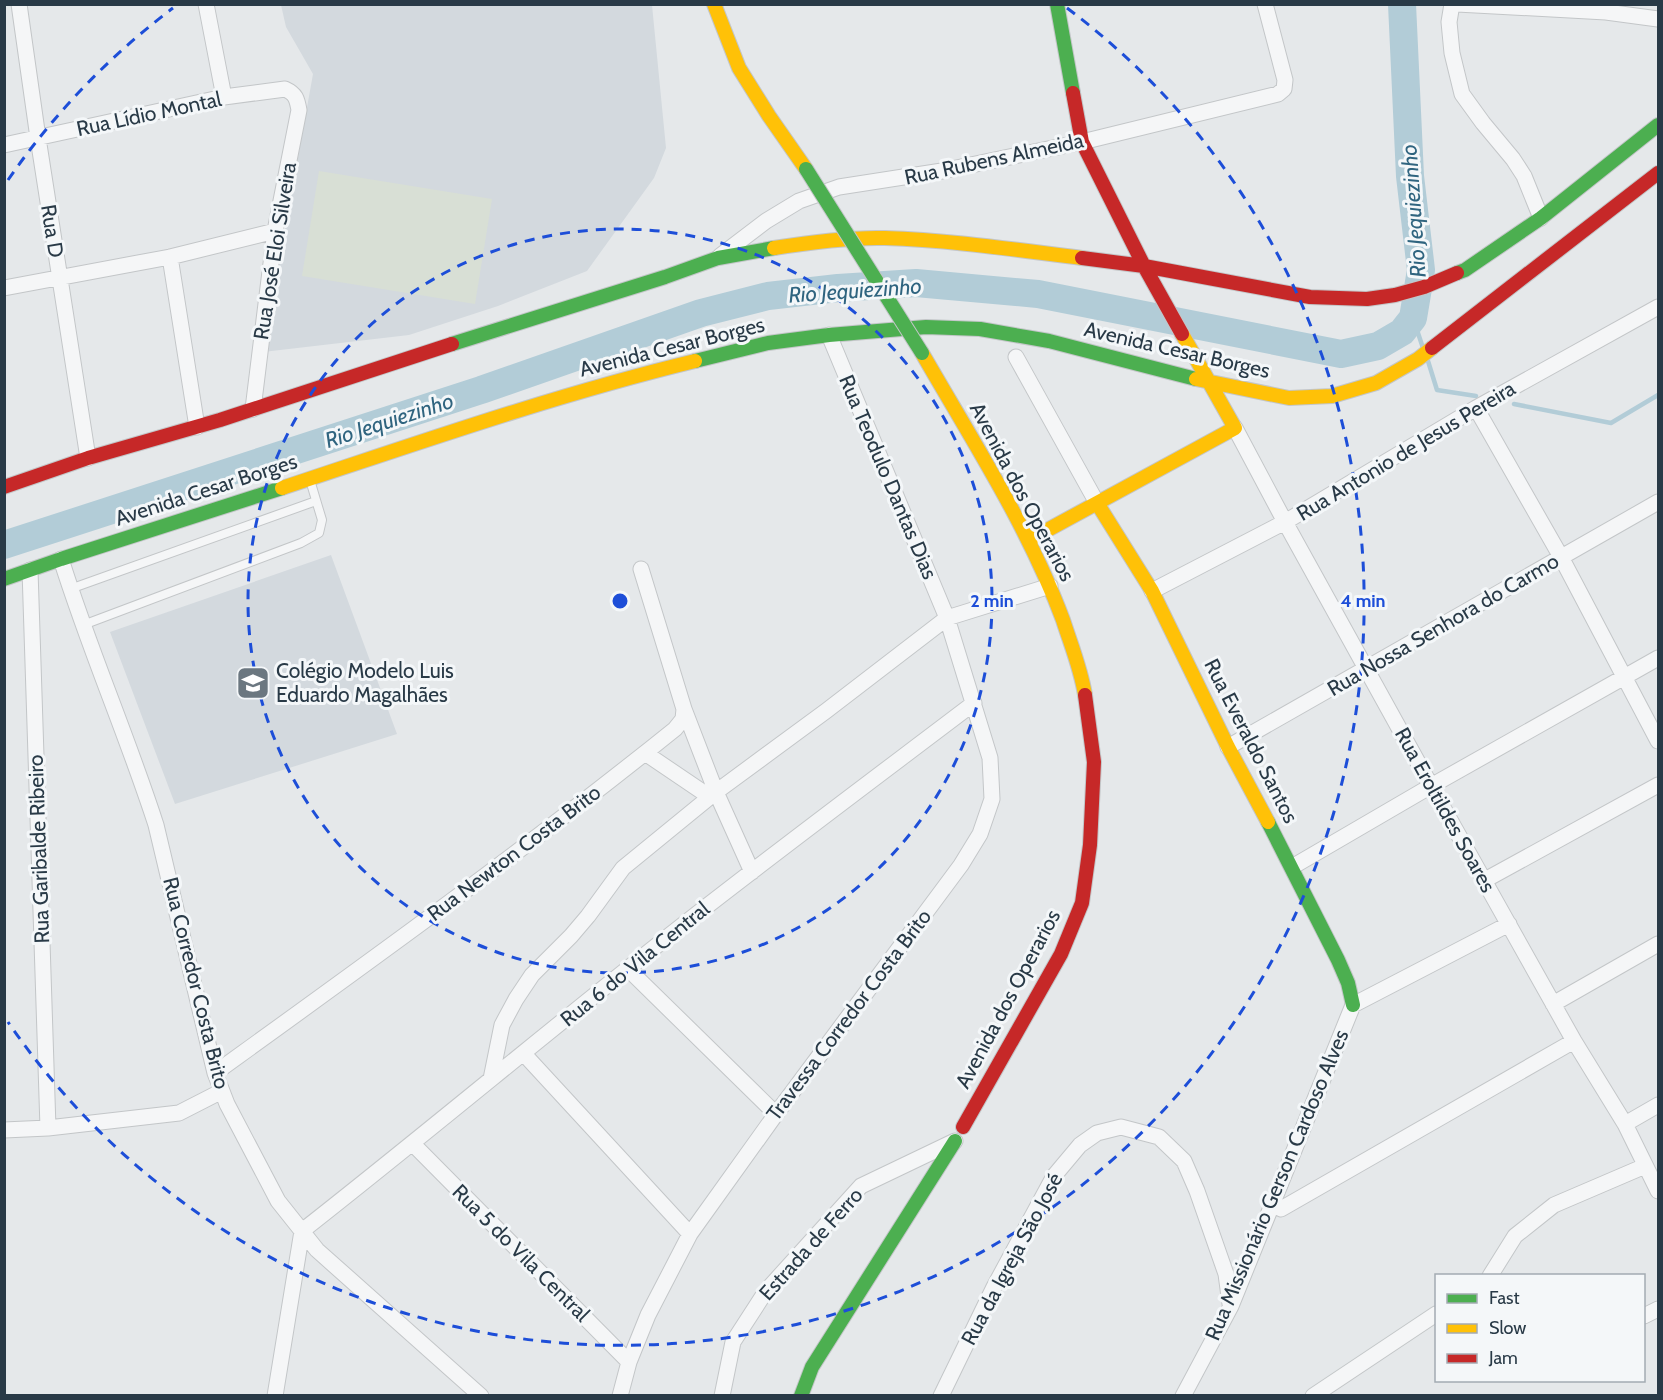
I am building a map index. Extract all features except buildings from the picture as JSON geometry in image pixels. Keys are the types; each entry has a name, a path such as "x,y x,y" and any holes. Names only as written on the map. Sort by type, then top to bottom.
{"main road":[{"name":"Avenida dos Operarios","path":"714,4 739,68 806,169 922,353 1029,540 1050,586 1082,674 1094,762 1090,845 1082,903 1061,954 963,1127"},
{"path":"1029,540 1235,428 1144,266 1082,141 1058,4"},
{"path":"4,487 88,458 253,410 718,258 817,241 883,238 957,242 1144,266 1310,297 1367,299 1395,295 1424,287 1465,270 1541,218 1659,125"},
{"name":"Avenida Cesar Borges","path":"4,579 491,420 640,374 768,343 829,335 926,327 980,329 1048,341 1209,382 1289,398 1332,396 1376,383 1418,359 1659,173"},
{"name":"Rua Everaldo Santos","path":"1097,503 1152,591 1228,747 1292,867 1338,960 1348,983 1353,1005"},
{"path":"801,1395 812,1367 955,1141"}],"street":[{"name":"Rua D","path":"20,4 38,138 88,458"},
{"path":"206,4 224,97"},
{"name":"Rua Rubens Almeida","path":"718,258 766,221 799,201 839,187 942,171 1082,141 1278,94 1284,89 1286,80 1265,4"},
{"path":"1452,4 1449,22 1452,53 1462,94 1524,176 1541,218"},
{"path":"1457,4 1605,12 1659,20"},
{"name":"Rua Lídio Montal","path":"4,145 224,97 285,89 294,93"},
{"name":"Rua José Eloi Silveira","path":"253,410 275,231 299,110 294,93"},
{"path":"4,288 170,257 275,231"},
{"path":"170,257 197,427"},
{"name":"Rua Antonio de Jesus Pereira","path":"1152,591 1285,522 1476,408 1659,307"},
{"name":"Rua Teodulo Dantas Dias","path":"829,335 947,618"},
{"path":"1016,357 1097,503"},
{"path":"1476,408 1561,557 1659,741"},
{"name":"Rua Eroltildes Soares","path":"1235,428 1553,1004 1625,1124 1659,1191"},
{"name":"Rua Nossa Senhora do Carmo","path":"1228,747 1659,502"},
{"name":"Rua Corredor Costa Brito","path":"61,559 156,825 215,1073 252,1152 273,1192 317,1250 481,1395"},
{"path":"641,569 713,795 752,872"},
{"name":"Rua Garibalde Ribeiro","path":"30,570 48,1128"},
{"path":"491,1079 502,1025 531,975 571,936 623,868 713,795 947,618 1050,586"},
{"name":"Travessa Corredor Costa Brito","path":"620,1395 628,1362 648,1315 690,1234 961,865 980,834 992,799 990,758 947,618"},
{"path":"1292,867 1659,658"},
{"name":"Rua 6 do Vila Central","path":"302,1231 628,969 974,704"},
{"name":"Rua Newton Costa Brito","path":"215,1073 388,948 645,753 675,729 682,719 684,709"},
{"path":"645,753 713,795"},
{"path":"1485,880 1659,785"},
{"path":"1353,1005 1509,924"},
{"path":"1553,1004 1659,944"},
{"path":"628,969 776,1114"},
{"name":"Rua Missionário Gerson Cardoso Alves","path":"1183,1395 1231,1306 1353,1005"},
{"path":"1281,1209 1574,1041"},
{"path":"524,1054 690,1234"},
{"path":"4,1130 48,1128 179,1113 222,1091"},
{"path":"1625,1124 1659,1105"},
{"name":"Rua da Igreja São José","path":"941,1395 994,1287 1054,1176 1080,1145 1097,1133 1121,1127 1159,1137 1184,1161 1197,1191 1226,1275 1231,1306"},
{"name":"Estrada de Ferro","path":"722,1395 733,1342 766,1290 861,1186 955,1141"},
{"name":"Rua 5 do Vila Central","path":"413,1144 628,1362"},
{"path":"1491,1274 1515,1236 1554,1205 1646,1166"},
{"path":"275,1395 302,1231"},
{"path":"1645,1316 1659,1309"},
{"path":"1312,1395 1329,1390 1435,1315"}],"lane":[{"path":"83,625 301,543 319,533 322,520 309,479"},
{"path":"70,589 316,501"}],"shaded area":[{"path":"281,5 652,5 666,148 654,178 587,271 498,306 409,335 263,352 313,74 286,27"},
{"path":"319,171 492,199 475,304 302,276"},
{"name":"Colégio Modelo Luis Eduardo Magalhães","path":"331,555 397,734 175,804 110,632"}],"waterway":[{"name":"Rio Jequiezinho","path":"4,545 481,390 701,313 768,296 838,288 916,283 1038,294 1341,354 1378,346 1402,332 1413,318 1421,270 1410,176 1402,4"},
{"path":"1413,318 1423,348"},
{"path":"1428,361 1437,390 1476,396"},
{"path":"1514,404 1611,423 1658,395"}],"traffic: fast":[{"path":"1057,4 1073,93"},
{"path":"1457,273 1465,270 1541,218 1658,125"},
{"path":"806,169 922,353"},
{"path":"452,344 718,258 774,248"},
{"path":"695,361 768,343 829,335 926,327 980,329 1049,341 1196,379"},
{"path":"4,579 282,488"},
{"path":"1268,822 1338,960 1348,983 1353,1005"},
{"path":"801,1396 812,1367 955,1141"}],"traffic: slow":[{"path":"714,4 739,68 806,169"},
{"path":"774,248 830,240 885,238 959,243 1082,258"},
{"path":"1029,540 1235,428 1182,334"},
{"path":"1196,379 1289,398 1332,396 1376,383 1418,359 1432,348"},
{"path":"922,353 998,484 1033,551 1063,620 1085,695"},
{"path":"282,488 539,404 695,361"},
{"path":"1097,503 1152,591 1228,747 1268,822"}],"traffic: jam":[{"path":"1073,93 1082,142 1144,266 1182,334"},
{"path":"1432,348 1658,173"},
{"path":"1082,258 1144,266 1310,297 1367,299 1395,295 1424,287 1457,273"},
{"path":"4,487 88,458 220,420 452,344"},
{"path":"963,1127 1061,954 1082,903 1090,845 1094,762 1085,695"}],"place":[{"name":"Colégio Modelo Luis Eduardo Magalhães","path":"253,683"}]}
